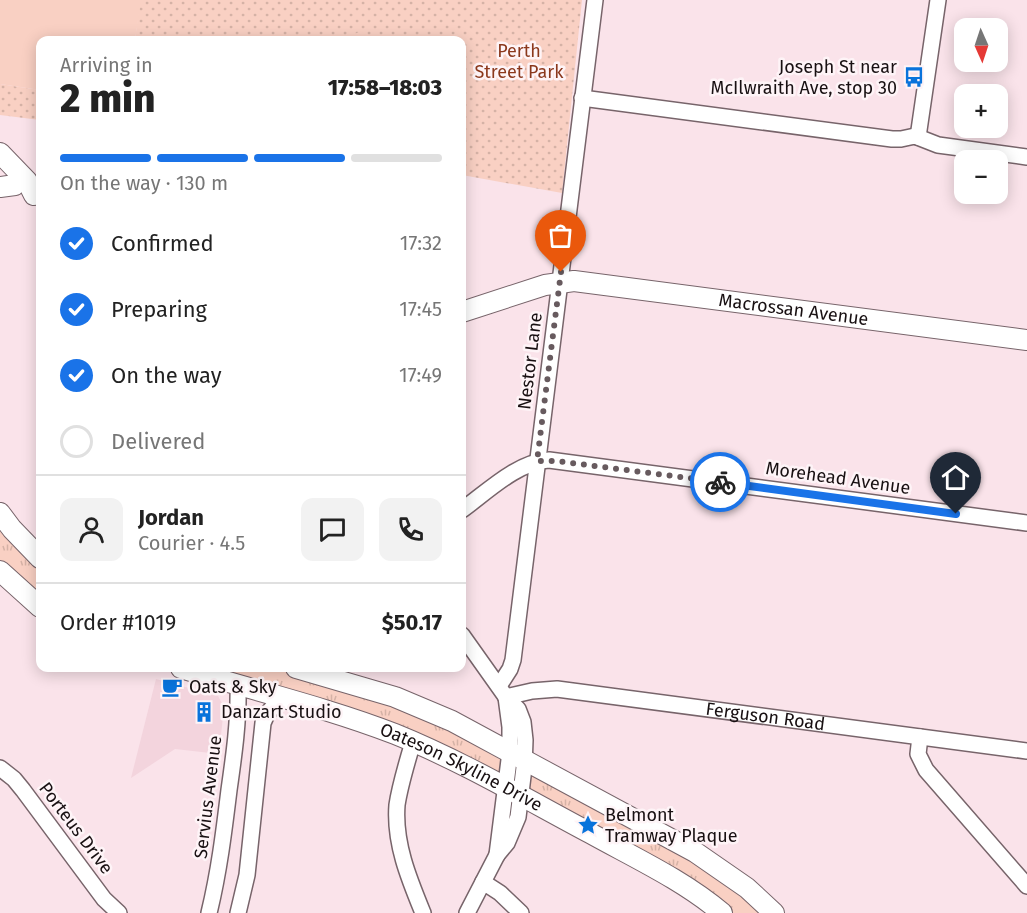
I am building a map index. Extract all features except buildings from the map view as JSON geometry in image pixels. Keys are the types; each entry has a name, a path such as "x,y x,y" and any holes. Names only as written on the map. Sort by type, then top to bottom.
{"main road":[{"path":"0,153 27,181 36,196"},
{"path":"0,170 8,186 36,198"},
{"name":"Macrossan Avenue","path":"466,311 537,287 574,281 1027,340"},
{"path":"0,513 12,529 36,550"},
{"path":"0,571 36,603"},
{"name":"Oateson Skyline Drive","path":"195,672 281,697 413,742 513,792 676,881 722,913"},
{"name":"Oateson Skyline Drive","path":"309,672 418,705 452,721 695,852 747,888 774,913"}],"street":[{"name":"Nestor Lane","path":"502,692 513,660 595,0"},
{"path":"918,136 938,0"},
{"path":"582,98 892,139 918,136 938,145 1027,157"},
{"path":"466,507 520,468 537,461"},
{"name":"Morehead Avenue","path":"537,461 556,461 1027,523"},
{"path":"467,913 497,855 507,843 516,822 513,792 517,756 502,692 468,655"},
{"name":"Servius Avenue","path":"209,913 218,874 233,759 238,684"},
{"name":"Ferguson Road","path":"502,692 557,689 1027,751"},
{"path":"238,913 247,875 263,723 267,714 281,697"},
{"path":"920,737 918,753 926,770 1027,886"},
{"path":"413,742 398,804 397,828 409,879 423,913"},
{"name":"Porteus Drive","path":"0,768 14,779 104,899 119,913"},
{"path":"483,882 500,893 521,913"}],"shaded area":[{"path":"156,679 218,696 224,707 219,754 175,749 131,778"}],"green space":[{"path":"0,0 141,0 136,36 36,36 36,89 0,84"},
{"name":"Perth Street Park","path":"140,0 582,0 562,193 466,176 466,36 136,36"},
{"path":"361,31 367,36 350,36"},
{"path":"0,84 36,89 36,120 0,115"},
{"path":"0,520 36,560 36,598 0,565"},
{"path":"205,672 297,672 395,701 504,753 502,776"},
{"path":"535,773 677,846 770,913 727,913 526,795 528,774"}],"way so far":[{"path":"561,272 537,461 549,460 720,482"}],"place":[{"name":"Joseph St near McIlwraith Ave, stop 30","path":"914,77"},
{"name":"Oats & Sky","path":"172,687"},
{"name":"Danzart Studio","path":"204,712"},
{"name":"Belmont Tramway Plaque","path":"588,825"}],"route":[{"path":"720,482 956,514"}]}
